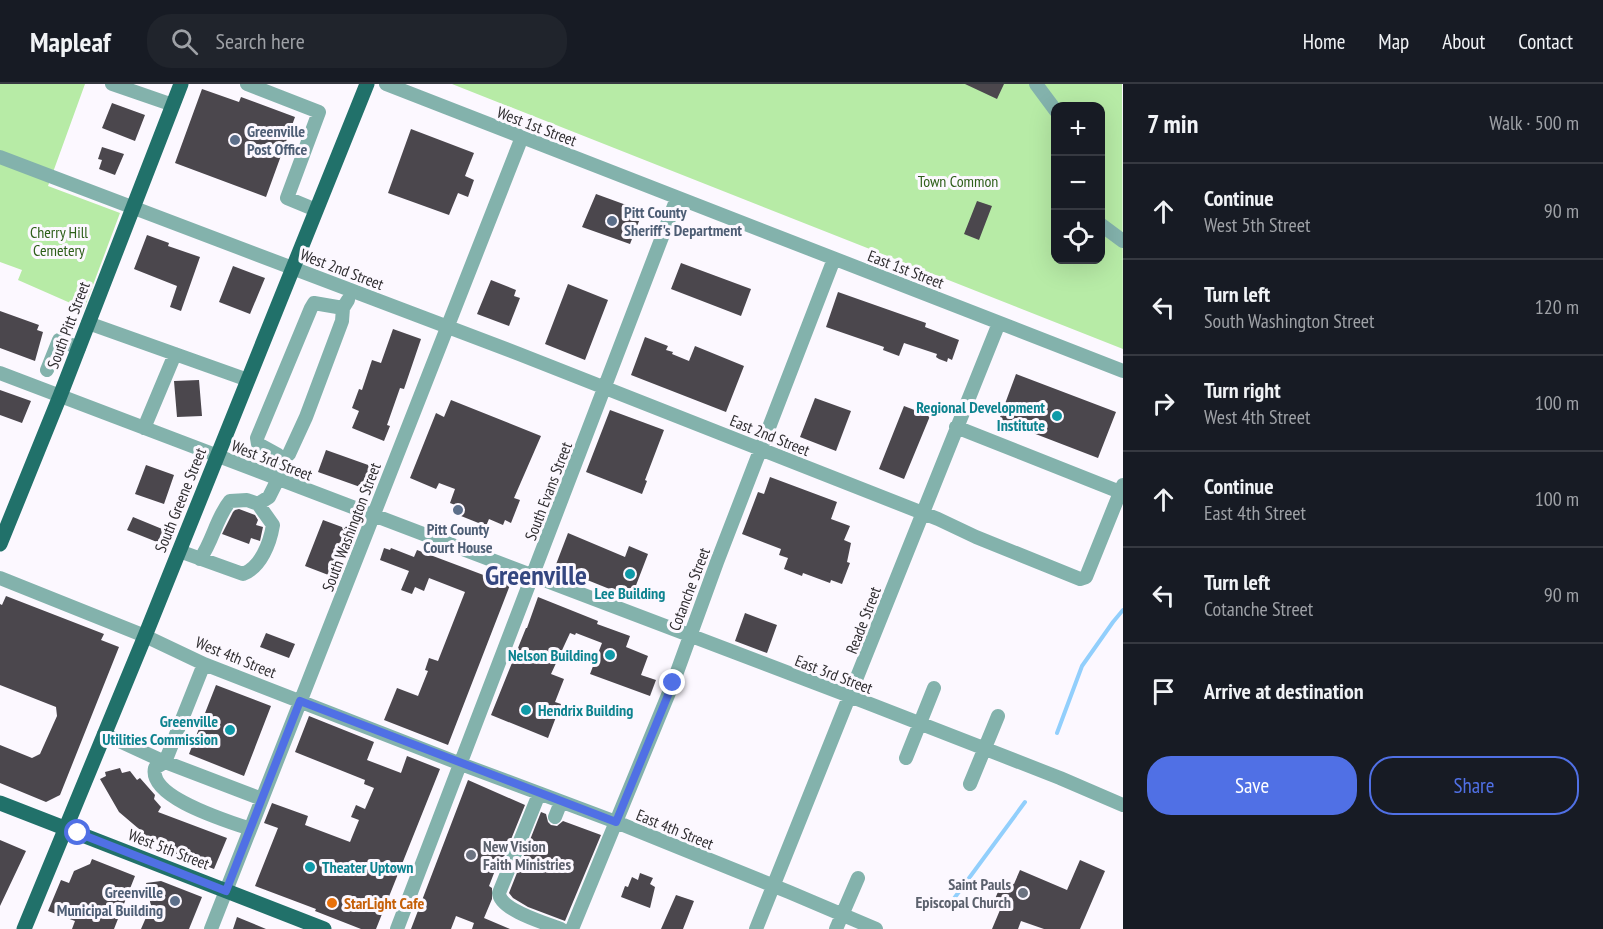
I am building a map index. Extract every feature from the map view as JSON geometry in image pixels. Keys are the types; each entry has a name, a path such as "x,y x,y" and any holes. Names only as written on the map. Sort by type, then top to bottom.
{"main road":[{"name":"South Pitt Street","path":"0,544 181,84"},
{"name":"South Greene Street","path":"24,929 145,636 367,84"},
{"name":"West 5th Street","path":"0,802 226,891 299,925 324,929"}],"street":[{"path":"112,84 173,105"},
{"path":"247,84 262,87 282,98 319,112 287,198 316,210"},
{"path":"282,98 288,84"},
{"name":"West 1st Street","path":"386,84 677,198"},
{"path":"1036,84 1051,104"},
{"name":"South Washington Street","path":"211,929 522,137"},
{"name":"West 2nd Street","path":"0,157 605,389"},
{"name":"East 1st Street","path":"677,198 1123,371"},
{"name":"South Evans Street","path":"397,929 677,198"},
{"path":"1105,227 1123,241"},
{"name":"Cotanche Street","path":"572,924 673,683 689,635 834,259"},
{"path":"258,504 269,497 278,479 282,462 289,454 306,417 342,321 343,308 353,291"},
{"path":"282,462 278,454 258,444 257,441 314,303 343,308"},
{"path":"88,323 248,380"},
{"name":"Reade Street","path":"756,929 999,323"},
{"path":"47,370 59,340 78,348"},
{"path":"144,428 174,354"},
{"name":"West 3rd Street","path":"0,373 532,577"},
{"name":"East 2nd Street","path":"605,389 922,513 1080,579 1086,577 1122,489"},
{"path":"956,427 1122,489"},
{"path":"179,551 200,559 243,574 255,568 265,549 273,525 258,504 246,500 230,501 224,508 210,546 200,559"},
{"name":"East 3rd Street","path":"532,577 985,749 1123,805"},
{"name":"West 4th Street","path":"0,578 145,636 204,664 460,764"},
{"path":"204,664 165,762 155,768 153,776 170,795 184,804 250,829"},
{"path":"906,758 934,688"},
{"path":"970,784 998,716"},
{"path":"104,734 165,762 262,799"},
{"name":"East 4th Street","path":"460,764 616,822 876,929"},
{"path":"539,794 499,898 507,907 572,924"},
{"path":"555,817 561,802"},
{"path":"836,929 858,878"}],"green space":[{"name":"Cherry Hill Cemetery","path":"0,84 85,84 48,186 120,213 84,309 18,280 22,270 0,262"},
{"name":"Town Common","path":"452,84 1122,84 1123,349"}],"building":[{"path":"965,84 1004,84 997,99"},
{"name":"Greenville Post Office","path":"202,89 239,102 241,97 295,117 266,197 175,163"},
{"path":"112,103 145,115 135,141 102,128"},
{"path":"411,129 474,153 465,176 474,180 468,197 458,193 449,215 388,193"},
{"path":"102,147 124,154 115,175 99,169 102,160 98,159"},
{"name":"Pitt County Sheriff's Department","path":"596,194 640,210 641,216 630,244 582,227"},
{"path":"977,201 992,206 979,240 964,234"},
{"path":"147,235 169,243 168,246 200,257 181,311 170,307 177,286 134,269"},
{"path":"681,263 751,289 741,316 671,289"},
{"path":"233,266 265,278 250,314 219,302"},
{"path":"491,280 516,290 514,296 520,298 509,326 477,314"},
{"path":"568,284 608,300 585,360 545,344"},
{"path":"838,292 926,323 925,327 959,340 952,360 948,358 947,362 936,357 937,354 904,343 899,356 883,350 884,347 826,327"},
{"path":"0,311 39,325 37,330 43,332 35,361 0,348"},
{"path":"393,329 421,339 404,389 400,388 384,441 352,428 359,411 352,408 359,389 362,390 372,360 381,363"},
{"path":"645,337 668,346 666,350 689,361 695,346 744,366 726,412 631,375"},
{"name":"Regional Development Institute","path":"1016,374 1116,412 1098,458 999,420"},
{"path":"199,380 202,416 177,417 174,381"},
{"path":"0,390 31,401 22,423 0,415"},
{"path":"815,398 851,411 836,451 800,437"},
{"path":"451,400 541,436 514,498 520,500 511,523 505,520 503,525 489,519 486,526 461,516 463,508 450,503 455,489 439,483 436,489 410,478 436,413 444,417"},
{"path":"904,406 930,416 904,479 879,469"},
{"path":"610,410 664,430 642,494 586,472"},
{"path":"326,450 371,466 363,488 318,472"},
{"path":"146,465 174,475 164,504 135,494"},
{"path":"770,477 837,502 831,519 850,526 844,540 851,543 847,562 850,563 842,584 831,580 830,583 803,573 802,576 784,569 788,558 779,555 781,549 742,534 758,492 764,494"},
{"path":"239,509 255,515 258,520 256,525 263,527 260,541 251,538 249,544 222,534 233,512"},
{"path":"133,517 167,531 162,544 127,530"},
{"path":"323,520 350,530 331,576 305,566"},
{"path":"568,533 625,557 629,546 648,554 630,601 611,593 612,590 555,567"},
{"path":"384,548 390,550 391,548 414,557 417,550 510,585 448,745 384,720 397,688 418,696 428,671 425,670 429,658 438,661 465,592 429,578 424,591 415,587 412,594 401,590 409,571 380,560"},
{"path":"6,596 104,634 101,640 119,647 60,795 46,802 0,783 0,745 32,758 40,754 57,716 56,707 0,685 0,604 2,605"},
{"path":"538,597 598,621 597,624 630,636 626,647 648,656 641,675 656,680 650,696 590,674 602,643 570,633 551,674 564,679 555,702 561,704 548,738 491,715"},
{"path":"745,613 777,625 767,653 735,641"},
{"path":"266,633 295,644 289,658 260,647"},
{"name":"Greenville Utilities Commission","path":"216,685 271,706 244,776 189,754"},
{"path":"309,716 374,742 367,760 401,773 407,756 440,769 376,929 361,929 255,886 278,828 264,823 272,803 308,816 305,825 350,842 359,820 351,817 356,805 365,809 374,788 364,784 365,780 295,752"},
{"path":"120,768 122,773 130,771 137,780 140,778 155,795 154,799 161,807 158,812 227,838 214,869 159,848 160,845 138,835 139,829 119,812 100,779 106,776 105,772"},
{"path":"468,780 525,805 499,869 496,868 489,886 492,888 492,899 484,918 510,929 472,929 474,923 456,916 451,929 411,929"},
{"path":"541,812 546,814 551,825 557,826 563,821 601,835 565,921 528,907 509,893"},
{"path":"0,840 26,851 0,906"},
{"path":"92,859 135,876 114,929 72,929 75,921 48,911 61,880 69,883 74,871 90,864"},
{"path":"1080,860 1105,871 1080,929 1044,929 1021,921 1018,929 992,929 1000,910 992,906 1003,880 1014,884 1020,870 1067,890"},
{"path":"640,873 653,878 650,884 655,887 650,908 621,897 632,877 638,880"},
{"name":"Greenville Municipal Building","path":"161,881 202,897 189,929 141,929 151,906 146,883"},
{"path":"676,895 694,901 683,929 661,929"},
{"path":"237,917 266,929 233,929"}],"waterway":[{"path":"1057,733 1082,666 1123,610"},
{"path":"947,908 1025,802"}],"place":[{"name":"Greenville Post Office","path":"235,140"},
{"name":"Pitt County Sheriff's Department","path":"612,221"},
{"name":"Regional Development Institute","path":"1057,416"},
{"name":"Pitt County Court House","path":"458,510"},
{"name":"Lee Building","path":"630,574"},
{"name":"Nelson Building","path":"610,655"},
{"name":"Hendrix Building","path":"526,710"},
{"name":"Greenville Utilities Commission","path":"230,730"},
{"name":"New Vision Faith Ministries","path":"471,855"},
{"name":"Theater Uptown","path":"310,867"},
{"name":"Saint Pauls Episcopal Church","path":"1023,893"},
{"name":"Greenville Municipal Building","path":"175,901"},
{"name":"StarLight Cafe","path":"332,903"}],"district":[{"name":"Greenville","path":"536,575"}],"route":[{"path":"78,833 226,891 300,701 616,822 673,683"}]}
